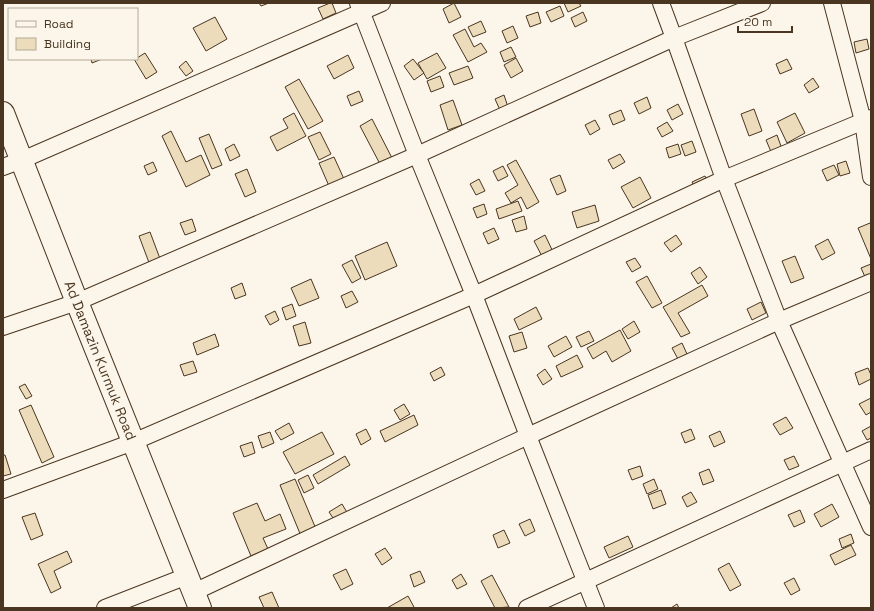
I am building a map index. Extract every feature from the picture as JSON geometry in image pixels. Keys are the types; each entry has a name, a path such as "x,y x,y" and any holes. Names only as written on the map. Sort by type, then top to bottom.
{"highway":[{"name":"Ad Damazin Kurmuk Road","path":"3,113 13,164 77,302 194,592"}],"street":[{"path":"13,164 359,8 382,3"},
{"path":"661,3 724,179 778,321 871,527"},
{"path":"3,327 77,302 417,155 674,38 762,3"},
{"path":"832,3 867,119 871,177"},
{"path":"359,8 474,295 596,608"},
{"path":"3,490 133,442 474,295 724,179 867,119"},
{"path":"105,608 194,592 778,321 871,282"},
{"path":"527,608 871,450"}],"building":[{"path":"259,3 269,3 261,6"},
{"path":"332,3 336,13 323,19 318,8"},
{"path":"454,3 461,17 449,23 443,9"},
{"path":"564,3 579,3 581,6 568,12"},
{"path":"560,6 564,16 551,22 546,12"},
{"path":"538,12 541,23 530,27 526,16"},
{"path":"583,12 587,21 575,27 571,18"},
{"path":"215,17 227,39 206,51 193,28"},
{"path":"481,21 486,32 473,37 468,27"},
{"path":"513,26 518,38 507,43 502,31"},
{"path":"465,29 474,47 481,43 487,52 468,62 453,35"},
{"path":"867,39 869,49 856,53 854,42"},
{"path":"511,47 516,57 504,62 500,52"},
{"path":"145,53 157,72 146,79 135,60 138,60 138,57"},
{"path":"437,53 446,68 427,79 418,63"},
{"path":"348,55 354,68 334,79 327,66"},
{"path":"516,58 523,71 511,78 504,65"},
{"path":"413,59 424,73 414,80 404,66"},
{"path":"787,59 792,69 780,74 776,64"},
{"path":"91,60 100,60 92,63"},
{"path":"186,61 193,71 186,76 179,67"},
{"path":"468,66 473,78 454,85 449,73"},
{"path":"440,76 444,87 431,92 427,81"},
{"path":"813,78 819,87 809,93 804,85"},
{"path":"299,79 323,121 308,129 285,87"},
{"path":"359,91 363,101 351,106 347,96"},
{"path":"504,95 508,107 500,110 495,99"},
{"path":"647,97 651,108 639,114 634,103"},
{"path":"453,100 462,125 448,130 440,105"},
{"path":"678,104 683,114 672,120 667,110"},
{"path":"754,109 762,131 749,136 741,114"},
{"path":"621,110 625,120 613,125 609,115"},
{"path":"294,113 306,136 277,151 270,137 288,128 283,119"},
{"path":"795,113 805,133 787,143 777,122"},
{"path":"372,119 392,158 380,164 360,126"},
{"path":"595,120 600,129 590,135 585,125"},
{"path":"667,122 673,131 662,137 657,128"},
{"path":"171,131 186,162 201,155 210,175 186,187 162,136"},
{"path":"320,132 331,154 319,160 308,137"},
{"path":"209,134 222,165 212,169 199,138"},
{"path":"777,135 782,149 772,154 766,140"},
{"path":"692,141 696,152 685,156 681,145"},
{"path":"234,144 240,156 230,161 225,149"},
{"path":"678,144 681,154 669,158 666,148"},
{"path":"620,154 625,162 613,169 608,160"},
{"path":"334,157 344,179 329,186 319,163"},
{"path":"516,160 539,202 527,209 521,197 511,203 505,193 518,185 507,165"},
{"path":"846,161 850,173 840,176 837,164"},
{"path":"153,162 157,171 148,175 144,166"},
{"path":"834,165 839,175 827,181 822,170"},
{"path":"503,166 508,176 498,181 493,171"},
{"path":"247,169 256,192 245,197 235,174"},
{"path":"560,175 566,191 557,195 550,179"},
{"path":"705,176 709,184 696,190 692,182"},
{"path":"640,177 651,198 633,208 621,187"},
{"path":"479,179 485,191 476,195 470,184"},
{"path":"518,201 522,211 499,219 496,209"},
{"path":"484,204 487,214 477,218 473,208"},
{"path":"595,205 599,221 577,228 572,212"},
{"path":"524,216 527,229 516,232 512,220"},
{"path":"192,219 196,231 185,235 180,223"},
{"path":"870,223 871,226 871,259 858,228"},
{"path":"494,228 499,239 488,244 483,233"},
{"path":"150,232 162,264 151,268 139,236"},
{"path":"545,235 555,256 545,262 534,241"},
{"path":"676,235 682,244 671,252 664,243"},
{"path":"828,239 835,253 822,260 815,246"},
{"path":"387,242 397,266 365,280 355,256"},
{"path":"795,256 804,278 791,283 782,261"},
{"path":"635,258 641,267 632,272 626,262"},
{"path":"352,260 361,278 352,283 342,265"},
{"path":"871,264 871,277 866,279 861,268"},
{"path":"700,267 707,277 698,284 691,273"},
{"path":"647,276 662,303 652,308 636,282"},
{"path":"311,279 319,298 299,306 291,288"},
{"path":"242,283 246,295 235,299 231,288"},
{"path":"702,285 708,296 678,313 690,333 681,337 663,307"},
{"path":"352,291 358,302 346,308 341,296"},
{"path":"761,302 766,313 752,320 747,309"},
{"path":"292,304 296,316 286,320 282,308"},
{"path":"536,307 542,319 519,330 514,319"},
{"path":"275,311 279,320 270,325 265,316"},
{"path":"634,321 640,332 628,339 622,329"},
{"path":"305,322 311,343 299,346 293,326"},
{"path":"620,330 631,351 612,362 606,351 593,359 587,348"},
{"path":"589,331 594,341 581,347 576,337"},
{"path":"522,332 527,348 514,352 509,336"},
{"path":"215,334 219,346 197,355 193,343"},
{"path":"566,336 572,347 554,357 548,346"},
{"path":"682,343 687,354 678,359 672,348"},
{"path":"577,355 583,367 561,377 556,366"},
{"path":"193,361 197,372 184,376 180,365"},
{"path":"441,367 445,375 434,381 430,373"},
{"path":"868,368 871,379 859,385 855,373"},
{"path":"545,369 552,379 543,385 537,375"},
{"path":"25,384 32,396 26,399 19,387"},
{"path":"871,398 871,412 866,415 859,404"},
{"path":"404,404 410,414 400,420 394,410"},
{"path":"31,405 54,457 42,463 19,410"},
{"path":"414,415 418,425 385,442 380,431"},
{"path":"786,417 793,428 780,435 773,424"},
{"path":"289,423 294,433 281,440 275,431"},
{"path":"871,426 871,438 867,440 862,431"},
{"path":"366,429 371,439 361,445 356,434"},
{"path":"691,429 695,439 685,443 681,433"},
{"path":"720,431 725,442 714,447 709,436"},
{"path":"270,432 274,443 262,448 258,436"},
{"path":"322,432 334,454 295,474 283,452"},
{"path":"252,442 255,453 244,457 240,446"},
{"path":"3,455 5,455 11,474 3,476"},
{"path":"345,456 350,465 318,484 313,475"},
{"path":"794,456 799,466 789,470 784,460"},
{"path":"640,466 643,476 632,480 628,470"},
{"path":"709,469 714,481 703,485 699,473"},
{"path":"308,475 314,488 304,493 298,480"},
{"path":"295,479 316,529 301,536 280,485"},
{"path":"654,479 658,489 647,494 643,484"},
{"path":"661,490 666,504 653,509 648,495"},
{"path":"691,492 697,502 687,507 682,497"},
{"path":"257,503 265,521 280,514 286,529 263,538 268,549 251,556 233,513"},
{"path":"342,504 348,514 335,521 329,512"},
{"path":"832,504 839,517 821,527 814,514"},
{"path":"800,510 805,522 794,527 788,515"},
{"path":"35,513 43,535 31,540 22,517"},
{"path":"530,519 535,531 525,536 519,524"},
{"path":"504,530 510,543 498,548 493,535"},
{"path":"851,534 854,543 842,548 839,539"},
{"path":"628,536 633,547 609,558 604,547"},
{"path":"851,545 856,555 835,565 830,555"},
{"path":"385,548 392,558 382,565 375,554"},
{"path":"67,551 72,562 54,571 61,588 51,593 38,564"},
{"path":"729,563 741,585 730,591 718,569"},
{"path":"346,569 353,584 341,590 333,575"},
{"path":"420,571 425,582 414,587 410,575"},
{"path":"461,574 467,584 457,589 452,580"},
{"path":"492,575 509,607 495,608 481,581"},
{"path":"794,578 800,590 791,595 784,583"},
{"path":"272,592 279,608 264,608 259,597"},
{"path":"408,596 414,607 387,608"},
{"path":"677,604 679,608 671,608"}]}
